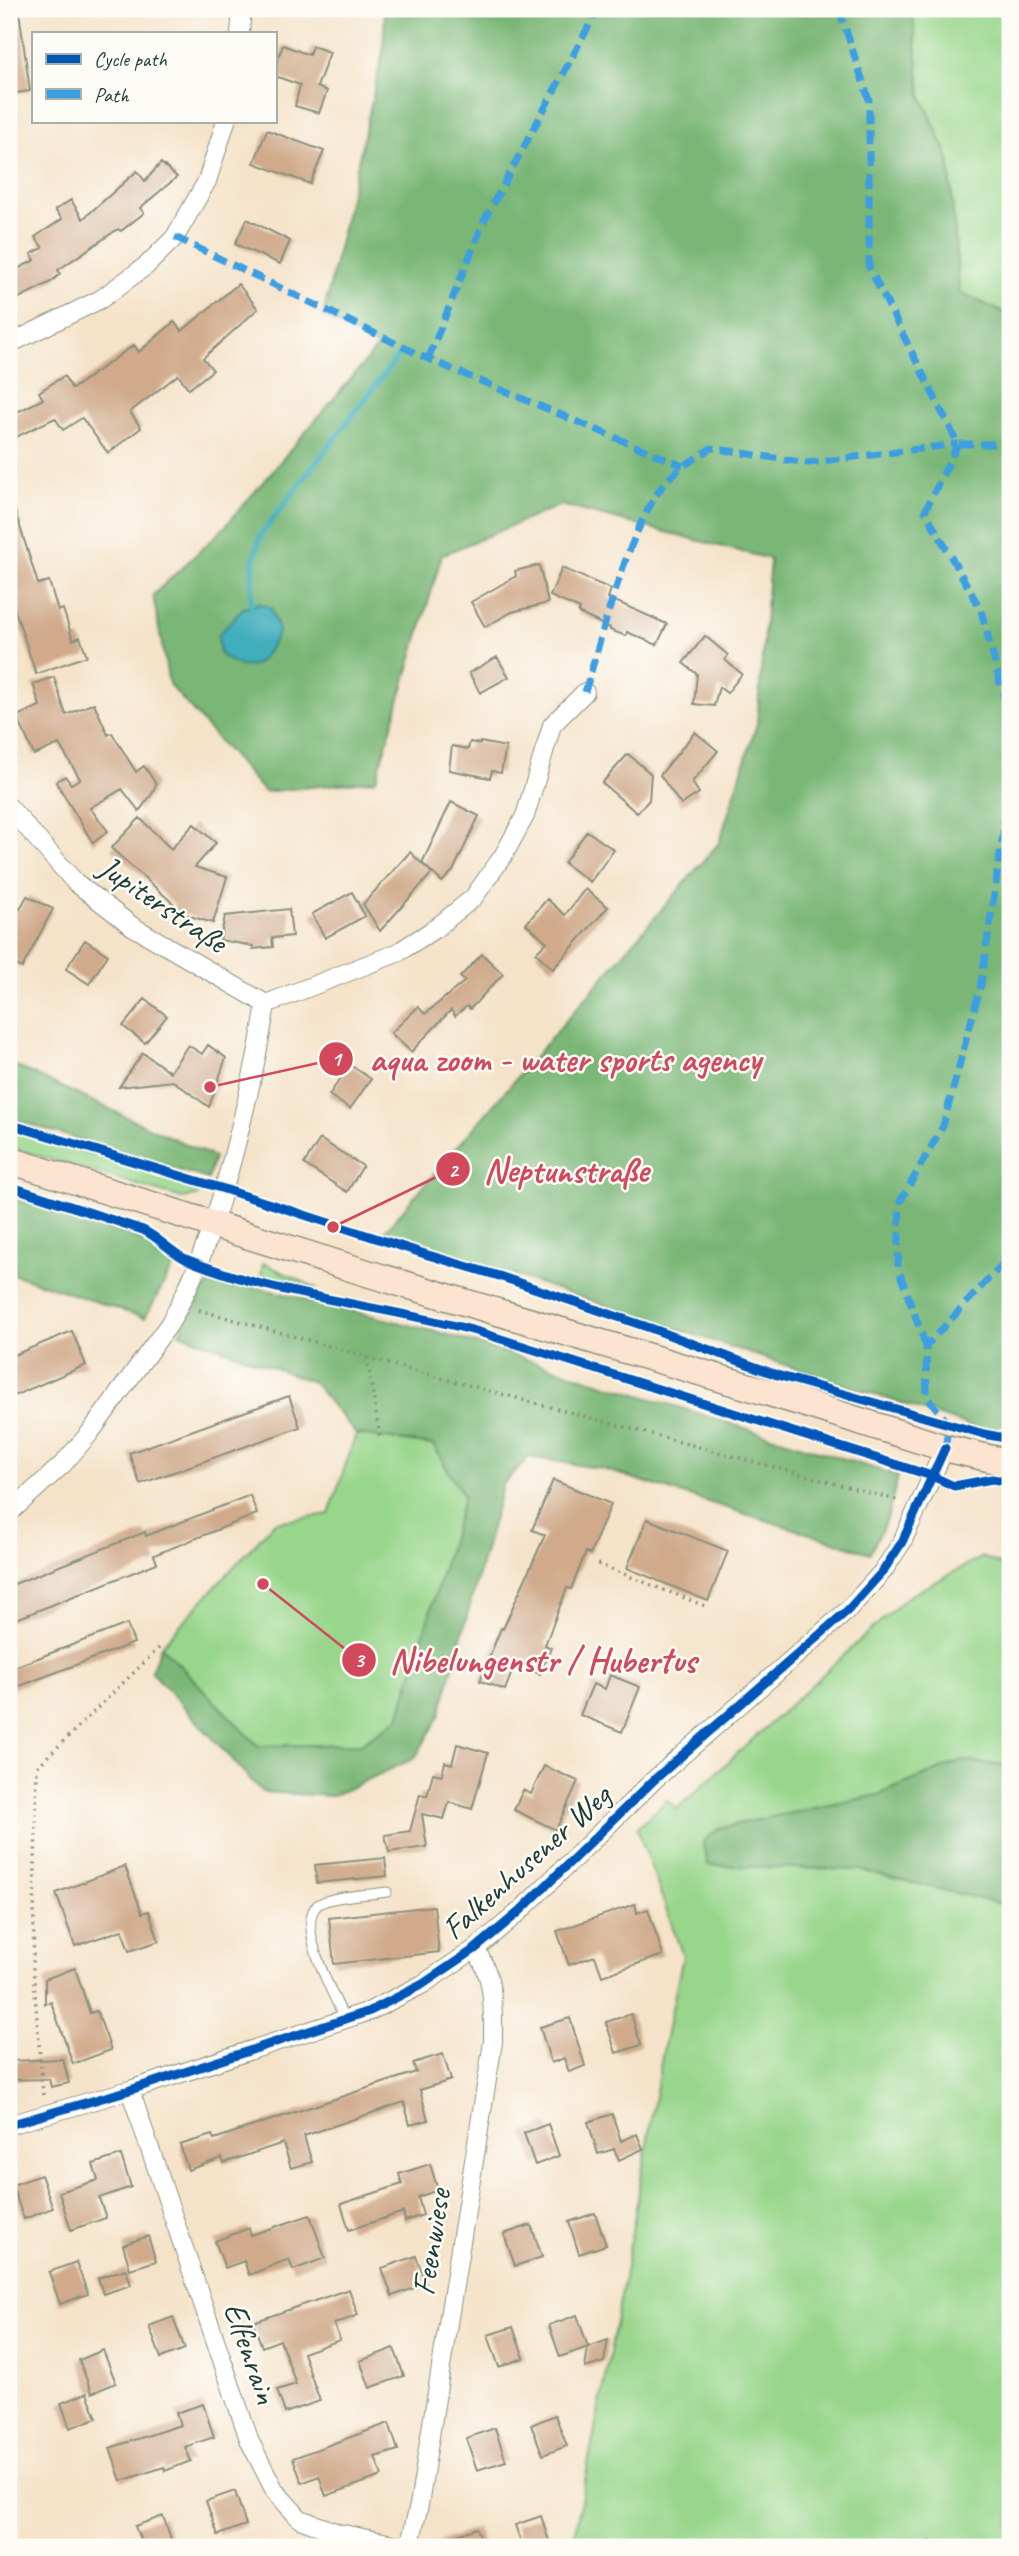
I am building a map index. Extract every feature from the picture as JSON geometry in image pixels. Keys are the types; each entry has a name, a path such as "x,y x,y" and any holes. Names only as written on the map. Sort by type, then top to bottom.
{"main road":[{"path":"9,1160 214,1226 945,1448 1010,1462"}],"street":[{"path":"240,32 242,9"},
{"path":"9,344 101,299 147,265 175,237 207,181 226,122"},
{"path":"10,1511 63,1464 89,1434 170,1323 180,1304 214,1226 256,1068 266,1004 397,953 436,928 473,898 503,856 525,816 552,725 585,692"},
{"name":"Jupiterstraße","path":"9,807 75,881 132,926 266,1004"},
{"name":"Falkenhusener Weg","path":"9,2125 130,2090 370,2011 423,1984 475,1949 519,1912 655,1779 848,1610 883,1571 902,1542 945,1448"},
{"name":"Feenwiese","path":"408,2547 419,2505 493,2042 490,1981 483,1959 475,1949"},
{"name":"Elfenrain","path":"130,2090 250,2442 275,2491 300,2519 338,2533 408,2547"}],"lane":[{"path":"345,2019 319,1966 309,1920 311,1911 321,1902 387,1892"}],"path":[{"path":"180,1304 367,1358 919,1506"},
{"path":"367,1358 380,1438"},
{"path":"598,1564 705,1606"},
{"path":"44,2115 33,1968 37,1767 161,1646"}],"green space":[{"path":"385,9 912,9 921,95 949,159 959,292 1010,316 1010,1436 982,1430 384,1232 719,843 757,723 770,559 561,505 442,555 376,780 264,792 169,684 153,595 223,529 378,347 323,316 383,52"},
{"path":"912,9 1010,9 1010,316 959,292 949,159 921,95"},
{"path":"9,1063 214,1157 208,1179 9,1118"},
{"path":"9,1128 206,1189 196,1196 182,1198 9,1147"},
{"path":"9,1197 150,1242 173,1267 145,1318 9,1273"},
{"path":"263,1263 318,1289 261,1277"},
{"path":"227,1280 445,1334 898,1476 887,1519 870,1553 603,1469 529,1457 503,1484 440,1715 415,1758 332,1796 262,1792 151,1671 161,1646 258,1746 361,1744 399,1718 464,1497 433,1445 356,1434 313,1382 179,1333 208,1284"},
{"path":"356,1434 433,1445 464,1497 399,1718 361,1744 258,1746 161,1646 275,1522 329,1514"},
{"path":"982,1557 1010,1569 1010,1766 960,1761 878,1795 719,1828 709,1865 860,1870 1010,1906 1010,2547 937,2547 931,2537 903,2547 572,2547 621,2296 662,2056 683,1956 637,1828 667,1800 677,1809 907,1597"},
{"path":"960,1761 1010,1766 1010,1906 860,1870 708,1865 703,1842 719,1828 878,1795"}],"water":[{"path":"259,603 271,608 279,631 262,659 256,664 241,666 220,654 218,635 243,608"}],"building":[{"path":"19,11 30,91 9,94 9,12"},
{"path":"283,45 309,55 312,46 330,52 317,87 327,91 319,113 295,106 300,85 276,76 276,64"},
{"path":"267,130 324,151 310,184 254,163"},
{"path":"161,163 177,177 140,208 144,213 121,231 118,229 58,270 60,274 51,282 9,303 9,273 35,260 31,254 43,248 35,237 62,219 55,210 71,200 83,219 137,171 145,181"},
{"path":"247,219 290,241 280,264 235,244"},
{"path":"238,284 258,309 203,358 213,370 189,389 178,375 130,412 141,428 108,453 82,418 63,430 55,418 14,438 9,427 9,416 43,399 39,392 64,376 72,389 134,345 139,352 174,322 182,331"},
{"path":"12,501 38,584 49,581 58,611 63,609 73,640 80,637 87,656 36,674 9,592 9,502"},
{"path":"539,565 548,603 512,612 485,627 471,602 516,576 515,571"},
{"path":"562,568 611,589 608,598 667,624 657,645 627,632 626,636 610,630 578,613 580,609 550,596"},
{"path":"705,636 728,655 725,660 742,674 727,693 719,687 714,706 694,704 697,674 683,663"},
{"path":"497,657 509,677 480,693 469,673"},
{"path":"54,677 66,715 94,703 108,735 112,733 136,772 144,766 156,784 139,811 122,789 90,808 108,831 93,843 56,782 65,776 71,784 80,779 59,744 34,755 17,716 40,706 33,684"},
{"path":"695,732 718,751 692,782 699,793 681,805 660,775"},
{"path":"470,742 506,747 501,773 492,771 490,778 449,770 452,746 468,749"},
{"path":"628,754 651,774 649,800 637,813 602,783"},
{"path":"451,802 479,816 453,871 442,882 422,863"},
{"path":"140,818 171,849 194,824 216,843 195,867 227,877 213,923 173,911 175,905 111,848"},
{"path":"587,831 614,850 590,882 564,863"},
{"path":"410,852 432,873 380,931 363,904"},
{"path":"585,889 608,907 553,969 536,953 547,942 526,924 547,899 565,915"},
{"path":"352,892 365,916 325,938 312,914"},
{"path":"27,896 53,909 22,968 9,962 9,904 20,909"},
{"path":"289,909 292,936 272,938 273,947 253,949 253,946 220,940 225,916"},
{"path":"85,940 108,955 89,984 66,969"},
{"path":"482,954 503,974 470,1009 467,1006 455,1016 451,1010 411,1052 391,1033 418,1007 425,1014 465,981 460,977"},
{"path":"145,999 167,1016 145,1043 123,1026"},
{"path":"188,1045 202,1054 208,1045 226,1058 209,1107 173,1081 119,1087 143,1053 170,1072"},
{"path":"350,1065 371,1079 350,1109 329,1095"},
{"path":"320,1139 363,1166 347,1192 304,1164"},
{"path":"72,1331 86,1365 9,1398 9,1357"},
{"path":"289,1396 300,1427 140,1484 129,1453"},
{"path":"553,1480 611,1504 590,1554 586,1552 571,1589 567,1588 545,1645 551,1648 540,1674 515,1664 505,1690 480,1681 501,1628 503,1629 545,1535 532,1530"},
{"path":"250,1495 257,1514 154,1555 157,1563 9,1622 9,1586 145,1532 146,1536"},
{"path":"647,1519 728,1551 708,1601 627,1568"},
{"path":"127,1624 134,1643 9,1690 9,1669"},
{"path":"610,1675 640,1687 622,1732 580,1715 593,1684 605,1689"},
{"path":"457,1744 488,1753 472,1809 449,1802 444,1819 422,1814 427,1847 389,1852 385,1835 410,1831 420,1794 427,1796 433,1773 442,1775 445,1762 452,1764"},
{"path":"544,1766 578,1781 556,1830 514,1810 523,1790 531,1794"},
{"path":"385,1858 387,1876 317,1883 315,1865"},
{"path":"125,1866 142,1913 149,1911 159,1941 129,1951 122,1930 75,1946 56,1893"},
{"path":"635,1904 637,1913 648,1909 663,1955 602,1976 595,1956 569,1965 557,1931"},
{"path":"434,1906 439,1952 334,1964 329,1918"},
{"path":"75,1968 90,2013 97,2011 111,2050 73,2064 51,2002 45,2004 45,1979"},
{"path":"631,2014 641,2045 616,2053 606,2022"},
{"path":"570,2018 585,2066 569,2072 564,2058 551,2063 540,2027"},
{"path":"443,2054 451,2080 420,2090 428,2120 410,2125 404,2102 304,2136 312,2162 291,2168 283,2143 224,2163 222,2158 188,2170 180,2145 212,2135 214,2139 416,2072 413,2063"},
{"path":"63,2059 69,2083 51,2087 49,2079 9,2080 9,2061"},
{"path":"612,2114 621,2141 637,2134 643,2149 619,2160 614,2149 598,2154 588,2122"},
{"path":"548,2124 559,2156 535,2165 524,2133"},
{"path":"121,2155 131,2187 99,2198 106,2218 71,2230 59,2192 98,2180 93,2164"},
{"path":"430,2164 438,2190 418,2197 423,2215 405,2221 403,2212 349,2230 341,2204 402,2184 399,2174"},
{"path":"41,2175 53,2208 24,2219 12,2185"},
{"path":"595,2213 606,2245 579,2254 569,2222"},
{"path":"310,2215 325,2258 293,2270 289,2259 249,2275 244,2261 225,2268 215,2241 249,2228 251,2235"},
{"path":"531,2225 542,2257 515,2266 504,2234"},
{"path":"148,2236 156,2261 130,2269 123,2245"},
{"path":"416,2256 426,2284 392,2296 382,2268"},
{"path":"76,2262 88,2294 60,2304 49,2272"},
{"path":"126,2269 131,2285 103,2294 98,2278"},
{"path":"349,2289 358,2315 334,2324 340,2340 303,2353 320,2401 285,2413 277,2390 296,2384 280,2340 262,2347 253,2322"},
{"path":"577,2315 588,2347 560,2357 549,2325"},
{"path":"173,2317 185,2349 161,2358 149,2326"},
{"path":"513,2327 524,2358 499,2367 488,2335"},
{"path":"608,2340 604,2362 585,2368 588,2347"},
{"path":"394,2348 404,2376 370,2388 360,2361"},
{"path":"103,2350 116,2383 92,2393 79,2360"},
{"path":"87,2393 97,2418 70,2428 61,2403"},
{"path":"203,2404 214,2437 185,2447 191,2461 165,2471 164,2467 121,2481 110,2448 180,2425 176,2413"},
{"path":"555,2415 567,2446 543,2455 531,2425"},
{"path":"389,2423 398,2450 375,2457 382,2476 326,2496 319,2476 302,2483 293,2458"},
{"path":"495,2428 506,2461 477,2470 466,2438"},
{"path":"235,2491 246,2525 218,2535 206,2501"},
{"path":"163,2516 174,2547 143,2547 135,2526"},
{"path":"541,2516 551,2547 523,2547 515,2525"},
{"path":"477,2528 484,2547 429,2547 429,2545"}],"waterway":[{"path":"251,604 253,562 260,536 398,356"}],"marked path":[{"path":"428,359 484,221 598,9"},
{"path":"839,9 869,100 869,267 958,444 1010,444"},
{"path":"175,237 428,359 683,466"},
{"path":"958,444 925,511 981,610 1010,721"},
{"path":"585,692 625,561 647,511 671,477 711,448 807,463 958,444"},
{"path":"926,1346 898,1268 900,1202 943,1126 981,984 1003,834 1010,730"},
{"path":"945,1448 949,1424 927,1397 926,1346 1010,1256"},
{"path":"919,2547 937,2542 945,2547"}],"cycle path":[{"path":"9,1124 499,1276 777,1375 1010,1439"},
{"path":"9,1186 143,1230 182,1257 223,1273 296,1292 479,1332 932,1476 954,1486 992,1479 1010,1482"},
{"path":"9,2125 130,2090 370,2011 423,1984 475,1949 519,1912 655,1779 848,1610 883,1571 902,1542 945,1448"}],"place":[{"name":"aqua zoom - water sports agency","path":"210,1087"},
{"name":"Neptunstraße","path":"333,1227"},
{"name":"Nibelungenstr / Hubertus","path":"263,1584"}]}
